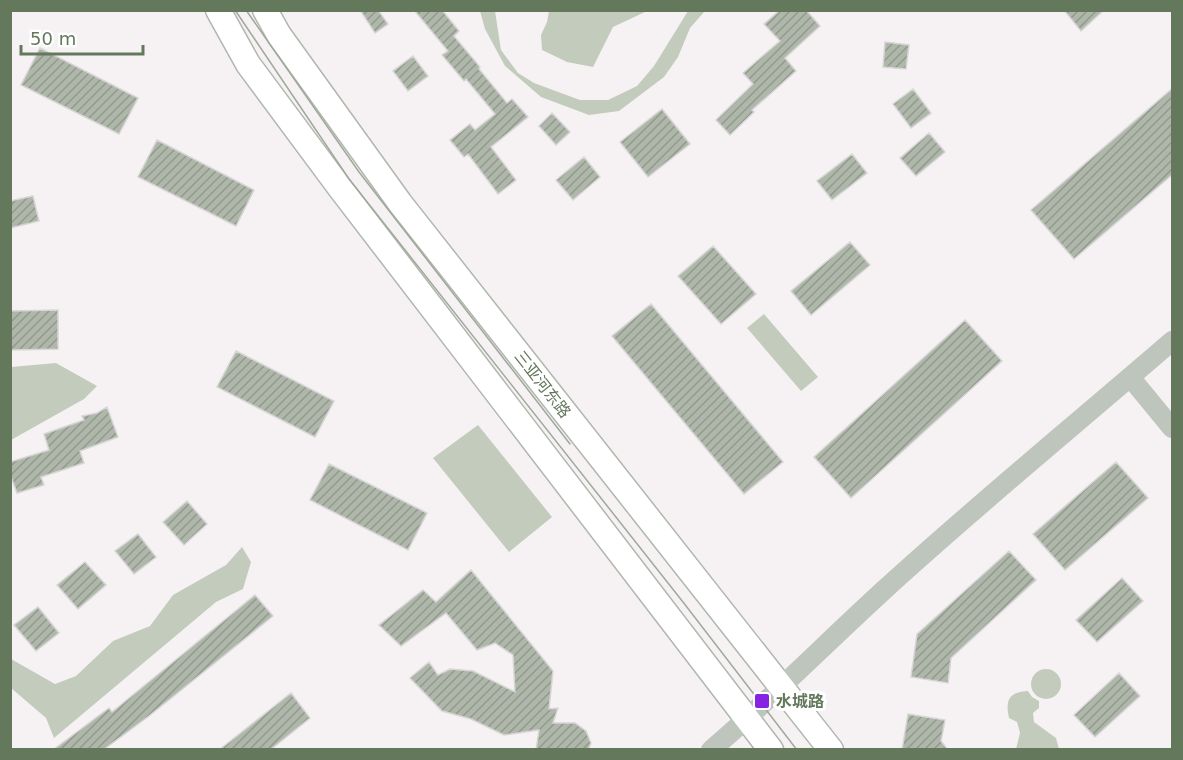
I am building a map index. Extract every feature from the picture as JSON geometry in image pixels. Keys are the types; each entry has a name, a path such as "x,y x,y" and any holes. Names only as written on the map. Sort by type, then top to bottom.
{"main road":[{"path":"218,10 248,64 340,188 771,750"},
{"name":"三亚河东路","path":"265,10 279,35 400,203 831,750"}],"street":[{"path":"711,750 783,687 847,623 922,556 1173,341"},
{"path":"1130,377 1173,428"}],"shaded area":[{"path":"549,10 647,11 613,27 593,67 567,62 542,50 541,35"},
{"path":"480,11 495,11 501,50 518,73 534,83 580,100 608,100 637,86 654,66 688,11 705,11 690,28 678,57 664,77 619,111 589,115 541,97 505,66 485,29"},
{"path":"764,314 818,377 801,391 747,328"},
{"path":"56,363 97,386 84,399 11,440 11,367"},
{"path":"478,425 552,517 509,552 433,458"},
{"path":"242,547 251,562 243,589 216,602 54,738 46,718 11,688 11,659 55,684 76,676 113,641 150,626 173,595 226,565"},
{"path":"1046,669 1052,670 1060,678 1060,690 1052,698 1046,699 1040,698 1032,690 1031,684 1032,678 1040,670"},
{"path":"1028,691 1039,701 1039,708 1033,713 1034,722 1056,738 1059,749 1016,749 1020,733 1017,722 1009,718 1008,702 1016,693"}],"building":[{"path":"360,10 378,10 388,24 375,33"},
{"path":"414,10 442,10 459,31 454,36 480,67 479,69 507,103 512,99 528,117 491,147 516,180 498,194 468,154 464,157 450,140 470,124 475,130 495,114 466,79 464,81 442,55 448,51"},
{"path":"780,10 806,10 820,26 785,58 796,71 752,110 754,112 730,135 716,120 753,84 743,73 780,41 764,24"},
{"path":"1064,10 1104,10 1081,31"},
{"path":"885,42 909,45 906,69 883,67"},
{"path":"40,48 138,98 119,134 21,85"},
{"path":"413,56 428,76 408,91 393,71"},
{"path":"1173,88 1173,174 1074,259 1031,210"},
{"path":"913,89 931,113 911,128 893,104"},
{"path":"662,109 690,144 648,177 620,142"},
{"path":"552,113 570,132 556,145 539,126"},
{"path":"929,133 945,152 916,176 900,158"},
{"path":"157,140 254,190 236,226 138,177"},
{"path":"852,154 867,173 832,200 817,181"},
{"path":"584,157 600,177 573,200 556,180"},
{"path":"33,196 39,221 10,228 10,201"},
{"path":"850,242 870,265 811,315 791,291"},
{"path":"713,246 756,294 721,324 678,276"},
{"path":"651,304 783,462 744,494 612,336"},
{"path":"58,310 58,349 10,350 10,311"},
{"path":"965,320 1002,361 851,498 814,457"},
{"path":"236,351 334,401 315,437 217,387"},
{"path":"107,407 118,437 80,451 84,463 41,477 44,485 17,493 10,474 10,462 49,450 44,434 84,420 82,416 97,413"},
{"path":"1116,462 1148,498 1065,570 1033,534"},
{"path":"329,464 427,513 408,550 310,500"},
{"path":"187,501 207,524 184,545 163,522"},
{"path":"138,534 156,557 134,574 115,551"},
{"path":"1009,551 1036,580 951,658 948,683 911,677 917,634"},
{"path":"85,562 106,585 78,609 57,585"},
{"path":"471,570 553,671 549,709 558,708 553,723 575,723 586,731 591,743 588,750 536,750 539,730 504,735 471,719 442,711 410,678 429,662 438,675 450,669 473,671 515,692 513,655 495,643 477,650 446,613 401,646 379,625 423,590 436,602"},
{"path":"1122,578 1143,601 1097,642 1076,620"},
{"path":"255,595 273,616 149,716 103,750 53,750 109,708 112,712"},
{"path":"38,607 59,633 36,651 14,625"},
{"path":"1119,673 1140,696 1095,737 1074,715"},
{"path":"291,693 310,718 270,750 219,750"},
{"path":"908,714 945,720 941,741 948,750 902,750"}],"tram line":[{"path":"235,10 349,179 797,750"},
{"path":"246,10 359,172 570,444"}],"place":[{"name":"水城路","path":"762,701"}]}
